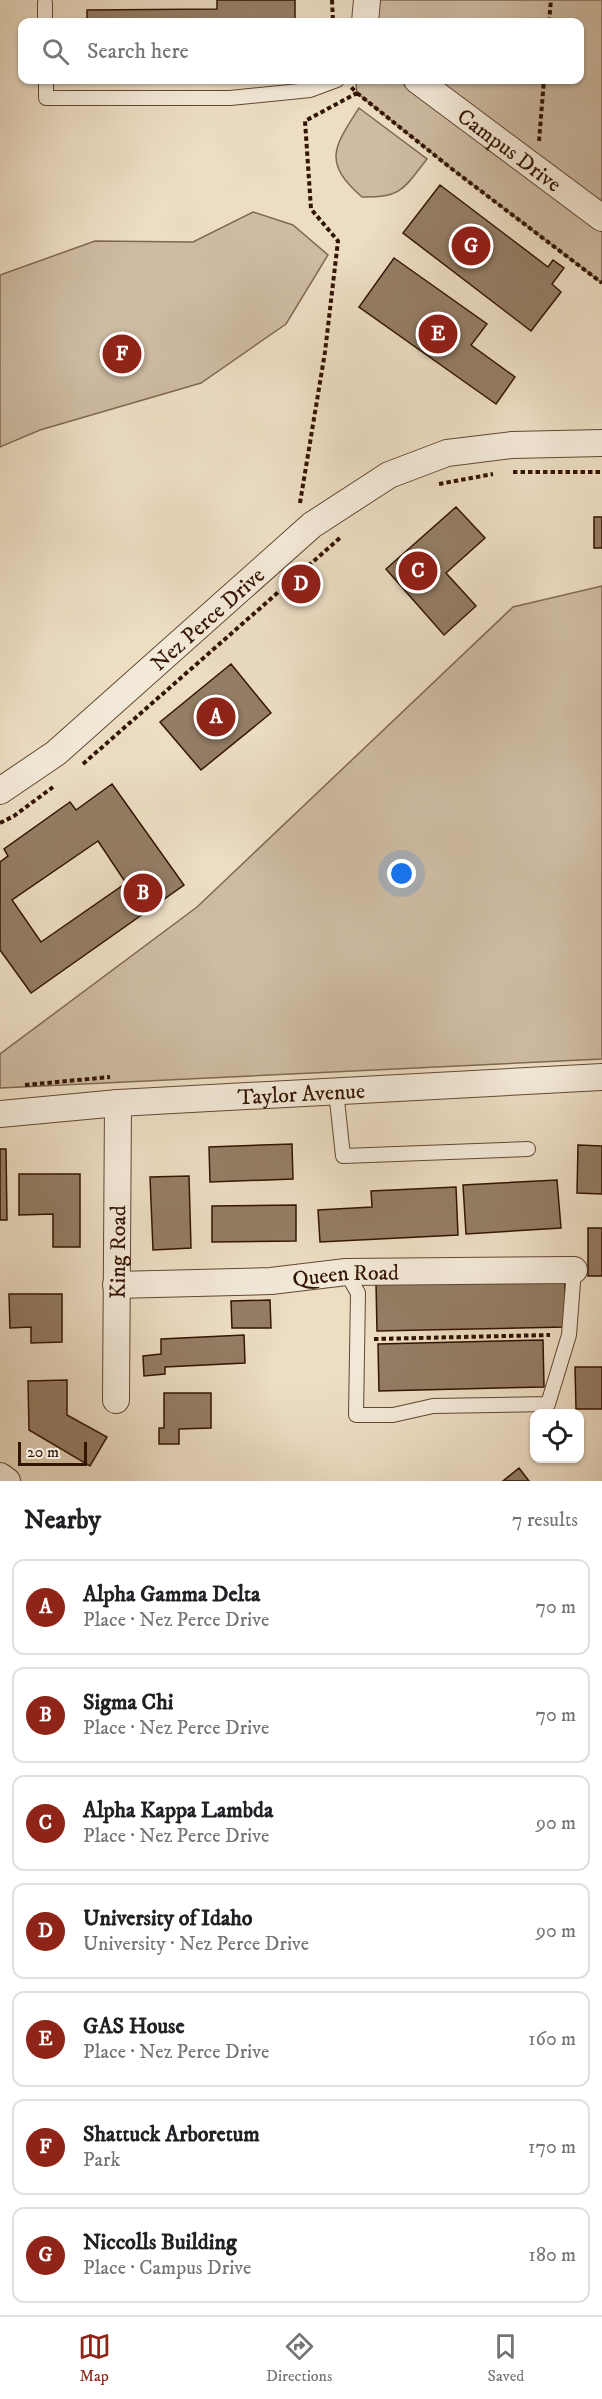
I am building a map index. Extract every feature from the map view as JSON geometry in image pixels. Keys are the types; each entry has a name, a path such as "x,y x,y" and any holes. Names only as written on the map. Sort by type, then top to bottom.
{"street":[{"path":"365,18 367,0"},
{"name":"Campus Drive","path":"422,84 602,218"},
{"name":"Nez Perce Drive","path":"0,791 56,753 312,525 388,475 447,453 512,445 602,443"},
{"name":"Taylor Avenue","path":"0,1114 118,1102 602,1077"},
{"name":"King Road","path":"116,1400 118,1102"},
{"name":"Queen Road","path":"116,1285 271,1281 346,1272 574,1270"},
{"path":"0,1476 7,1481"}],"lane":[{"path":"45,3 45,18"},
{"path":"46,84 46,98 230,98 310,90 326,84"},
{"path":"336,1091 343,1156 528,1149"},
{"path":"346,1272 358,1293 356,1415 393,1415 433,1407 548,1404 569,1335 574,1270"}],"path":[{"path":"332,0 333,18"},
{"path":"549,18 551,0"},
{"path":"348,84 452,169 602,283"},
{"path":"537,168 544,84"},
{"path":"312,525 300,505 325,352 338,241 311,209 305,121 357,93"},
{"path":"506,471 602,472"},
{"path":"428,488 495,474"},
{"path":"81,766 344,534"},
{"path":"0,823 14,816 62,781"},
{"path":"358,1339 569,1335"}],"shaded area":[{"path":"367,0 602,0 602,218 422,84 584,84 584,18 365,18"},
{"path":"356,84 403,84 602,232 602,283 452,169 357,93"},
{"path":"359,108 427,159 407,184 386,196 362,197 349,185 337,164 338,144"},
{"path":"253,212 293,225 328,255 286,324 201,383 40,430 0,447 0,275 95,241 193,242"},
{"path":"602,586 602,1059 0,1088 0,1054 197,907 513,607"}],"building":[{"path":"217,0 295,0 295,18 87,18 87,10 217,9"},
{"path":"440,185 548,267 553,260 564,268 552,284 561,292 531,331 403,233"},
{"path":"394,258 487,324 471,345 515,377 496,404 359,307"},
{"path":"456,507 485,538 446,573 476,606 444,635 386,569"},
{"path":"594,517 602,517 602,548 594,548"},
{"path":"231,664 271,713 201,770 160,722"},
{"path":"112,784 184,885 31,993 0,950 0,862 8,856 4,849 70,802 76,810","holes":["98,841 126,883 41,942 12,900"]},
{"path":"292,1144 293,1179 210,1182 209,1147"},
{"path":"578,1145 602,1146 602,1194 577,1193"},
{"path":"0,1149 6,1149 7,1220 0,1220"},
{"path":"19,1174 80,1174 80,1247 53,1247 53,1214 19,1215"},
{"path":"189,1176 191,1248 153,1250 150,1177"},
{"path":"557,1180 561,1228 466,1234 463,1185"},
{"path":"456,1187 458,1235 320,1242 318,1210 372,1207 371,1191"},
{"path":"296,1205 296,1241 212,1242 212,1206"},
{"path":"588,1228 602,1228 602,1276 588,1276"},
{"path":"565,1279 565,1327 377,1331 376,1283"},
{"path":"9,1294 62,1294 62,1342 31,1343 31,1327 10,1328"},
{"path":"270,1300 271,1328 232,1328 231,1301"},
{"path":"244,1335 245,1363 165,1367 165,1374 144,1376 143,1356 161,1354 161,1339"},
{"path":"543,1340 544,1387 379,1391 378,1344"},
{"path":"575,1367 602,1367 602,1409 576,1409"},
{"path":"67,1380 67,1415 107,1437 90,1466 29,1430 28,1381"},
{"path":"164,1393 211,1393 211,1428 179,1429 179,1444 159,1444 159,1428 164,1428"},
{"path":"519,1468 529,1481 503,1481"}],"place":[{"name":"Niccolls Building","path":"471,246"},
{"name":"GAS House","path":"438,334"},
{"name":"Shattuck Arboretum","path":"122,354"},
{"name":"Alpha Kappa Lambda","path":"418,571"},
{"name":"University of Idaho","path":"301,584"},
{"name":"Alpha Gamma Delta","path":"216,717"},
{"name":"Sigma Chi","path":"143,893"}]}
